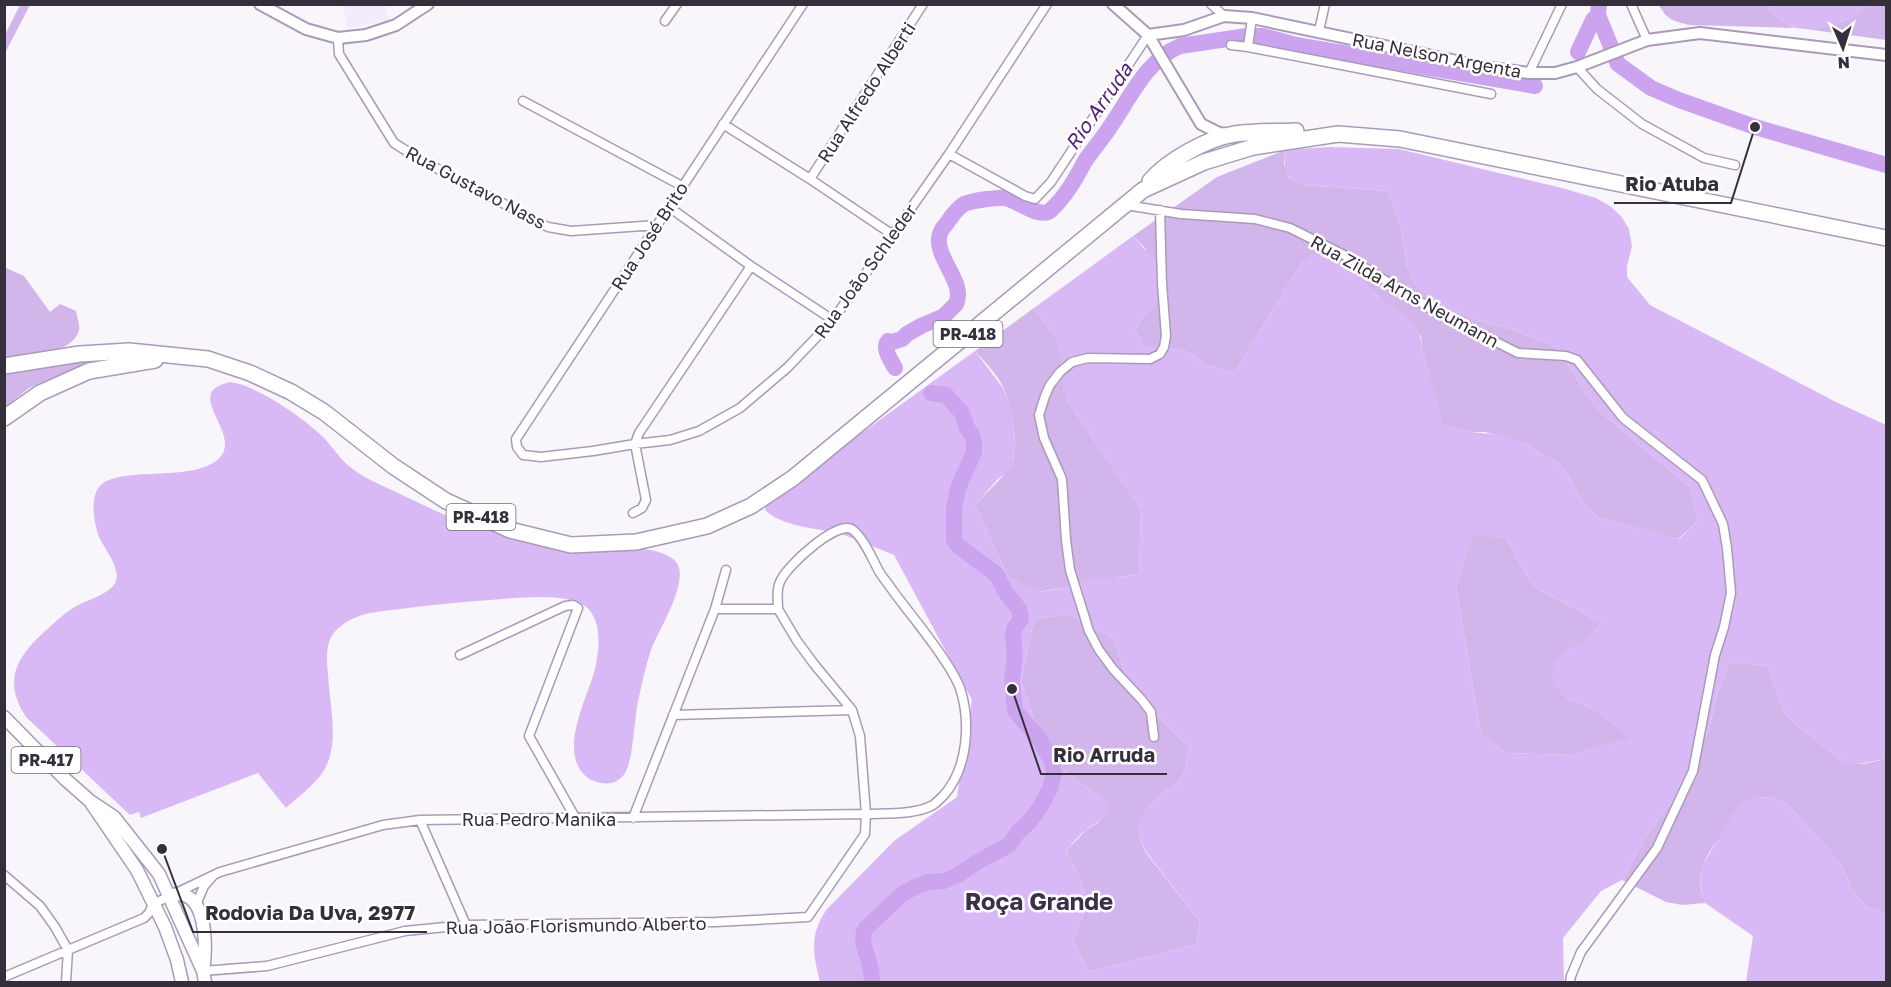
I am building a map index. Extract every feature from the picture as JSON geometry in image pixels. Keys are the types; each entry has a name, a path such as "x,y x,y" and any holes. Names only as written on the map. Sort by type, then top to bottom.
{"highway":[{"path":"1143,190 1154,177 1174,161 1198,147 1233,134 1300,131 1338,134"},
{"name":"PR-418","path":"4,366 80,354 129,351 208,359 250,372 291,392 324,412 393,466 446,501 510,530 571,545 636,542 707,526 751,507 793,478 1143,190 1204,162 1252,147 1338,134 1400,139 1887,238"},
{"name":"PR-418","path":"4,418 40,393 89,371 143,360 194,358"}],"main road":[{"path":"260,4 306,29 338,38 366,35 396,25 428,4"},
{"path":"1113,4 1148,35 1201,124 1218,133 1233,134"},
{"name":"Rua Nelson Argenta","path":"1148,35 1184,30 1224,16 1252,18 1485,67 1529,73 1555,73 1642,42 1700,33 1887,55"},
{"path":"1198,147 1201,124"},
{"name":"PR-417","path":"4,717 65,779 90,801 114,817 159,874 204,977"},
{"name":"PR-417","path":"90,801 137,870 165,927 182,982"},
{"path":"169,896 182,893 189,896 196,904 206,940 204,977"}],"street":[{"path":"665,21 676,4"},
{"name":"Rua José Brito","path":"541,457 523,455 517,447 516,439 803,4"},
{"name":"Rua Alfredo Alberti","path":"810,178 922,4"},
{"name":"Rua João Schleder","path":"541,457 670,440 699,431 740,408 788,368 833,320 949,154 1047,4"},
{"path":"1211,4 1224,16"},
{"path":"1319,31 1324,4"},
{"path":"1529,73 1562,4"},
{"path":"1631,4 1642,42"},
{"path":"1248,47 1252,18"},
{"path":"949,154 1025,196 1035,199 1052,182 1148,35"},
{"name":"Rua Gustavo Nass","path":"338,38 339,54 394,143 420,160 548,227 571,231 657,225"},
{"name":"Rua Nelson Argenta","path":"1231,45 1491,94"},
{"path":"1577,67 1597,89 1642,124 1704,158 1735,165"},
{"path":"523,101 682,186"},
{"path":"723,124 810,178 893,235"},
{"name":"Rua Zilda Arns Neumann","path":"1125,204 1181,214 1255,219 1290,228 1344,255 1433,310 1518,353 1566,356 1577,360 1623,418 1702,480 1723,524 1731,593 1724,627 1714,655 1694,771 1658,848 1581,952 1570,982"},
{"path":"669,207 751,266 833,320"},
{"path":"1155,737 1151,712 1113,669 1089,631 1070,570 1062,479 1044,438 1040,415 1050,385 1072,362 1088,358 1150,359 1160,354 1166,336 1160,210"},
{"path":"633,513 642,508 646,500 634,444 639,433 751,266"},
{"name":"Rua Pedro Manika","path":"4,978 144,918 153,904 219,872 383,825 420,820 905,813 933,805 949,789 965,745 967,720 960,687 941,654 881,575 852,529 846,527 836,530 786,570 777,592 778,609"},
{"path":"633,818 715,609 726,570"},
{"path":"460,655 566,606 573,604 578,608 529,736 576,819"},
{"path":"715,609 778,609 797,641 852,710 860,736 866,814"},
{"path":"673,715 852,710"},
{"name":"Rua João Florismundo Alberto","path":"204,977 267,966 405,931 466,925 716,922 808,917 865,834 866,814"},
{"path":"420,820 466,925"},
{"path":"196,904 204,886 219,872"},
{"path":"4,875 40,906 56,927 68,950 66,982"}],"shaded area":[{"path":"20,5 30,5 5,53 5,35"},
{"path":"343,5 385,5 389,20 348,28"},
{"path":"1659,5 1767,5 1775,16 1794,28 1689,25 1671,19"},
{"path":"1767,5 1873,5 1839,23 1814,29 1801,29 1790,26 1779,19"},
{"path":"1873,5 1886,5 1886,40 1806,29 1841,22"},
{"path":"1329,147 1399,149 1596,198 1621,216 1629,229 1632,246 1627,277 1650,305 1836,402 1886,425 1886,759 1853,765 1841,760 1785,713 1767,666 1729,662 1716,698 1709,730 1694,768 1682,789 1648,833 1622,880 1601,891 1563,938 1564,982 820,982 814,944 817,927 827,909 894,841 957,797 972,700 894,555 841,534 781,520 765,510 767,504 776,495 975,351 1003,388 1012,410 1015,449 1012,464 975,505 1008,577 1039,592 1089,579 1118,578 1139,574 1141,509 1067,400 1063,388 1058,341 1034,308 1133,236 1155,261 1162,274 1160,298 1141,319 1135,330 1142,345 1152,348 1180,349 1195,355 1203,364 1234,373 1303,261 1318,255 1332,257 1347,266 1379,297 1403,314 1415,326 1420,336 1443,425 1471,432 1502,435 1524,443 1558,463 1569,476 1581,499 1599,518 1679,539 1698,521 1691,488 1598,410 1557,347 1514,330 1477,320 1434,301 1422,293 1413,282 1407,268 1401,228 1388,191 1297,183 1287,173 1285,150","holes":["1472,535 1506,538 1535,587 1601,623 1584,642 1569,649 1556,660 1551,673 1553,683 1561,693 1593,709 1631,738 1571,755 1507,753 1481,735 1456,588","1069,614 1114,639 1130,688 1190,748 1180,780 1150,805 1141,818 1140,833 1146,852 1200,922 1197,944 1089,972 1073,941 1085,910 1085,895 1066,851 1083,832 1103,818 1109,807 1103,796 1091,791 1046,755 1021,681 1034,619"]},
{"path":"1285,150 1284,164 1289,178 1304,185 1388,191 1401,228 1407,268 1434,301 1477,320 1514,330 1557,347 1598,410 1691,488 1698,521 1678,539 1599,518 1581,499 1569,476 1558,463 1524,443 1485,432 1471,432 1442,425 1421,336 1337,260 1303,261 1234,373 1203,364 1195,355 1180,349 1152,348 1142,345 1135,330 1141,319 1160,298 1145,248 1133,236 1217,177"},
{"path":"4,267 24,276 50,312 60,304 76,311 79,330 68,345 36,355 5,359"},
{"path":"1034,308 1058,341 1067,400 1141,509 1139,574 1038,592 1008,577 975,505 1010,467 1015,446 1011,415 1004,389 995,374 975,351"},
{"path":"70,360 92,361 29,388 5,407 5,370"},
{"path":"231,382 253,389 291,411 321,435 345,462 360,474 445,515 550,544 640,548 670,557 678,565 680,574 676,596 647,662 637,705 630,757 622,777 615,782 608,783 594,781 579,768 575,756 576,727 594,673 598,653 598,631 596,621 584,605 564,599 533,597 381,611 357,617 340,627 331,637 327,655 333,724 331,753 325,769 310,787 286,808 258,773 141,818 139,812 130,815 26,717 19,705 14,683 15,672 25,653 65,614 104,593 116,581 115,568 99,537 96,525 94,503 97,490 111,479 189,471 216,461 224,451 225,440 211,405 211,395 216,387"},
{"path":"1472,534 1506,538 1535,587 1601,623 1584,643 1569,649 1561,693 1593,709 1632,738 1571,755 1507,753 1481,735 1456,588"},
{"path":"1069,614 1114,639 1130,688 1190,748 1180,780 1145,811 1140,834 1146,853 1200,922 1197,944 1089,972 1073,941 1085,910 1085,895 1066,851 1086,830 1099,822 1103,796 1091,791 1046,755 1021,681 1034,619"},
{"path":"1729,662 1767,666 1785,713 1841,760 1863,764 1886,759 1886,913 1866,907 1852,889 1841,865 1829,850 1788,805 1775,798 1760,797 1731,825 1712,848 1701,872 1700,885 1705,903 1682,905 1666,902 1622,880 1648,833 1682,789 1709,730 1716,698"},
{"path":"1760,797 1775,798 1788,805 1841,865 1852,889 1866,907 1886,913 1886,982 1746,982 1753,936 1705,903 1700,884 1701,868 1733,813 1742,803"}],"waterway":[{"path":"1599,4 1598,15 1618,64 1651,88 1755,127 1886,165"},
{"name":"Rio Arruda","path":"1578,52 1593,20 1598,15"},
{"name":"Rio Arruda","path":"895,368 887,351 888,341 902,339 921,326 944,316 956,304 957,288 942,255 939,239 942,230 957,210 969,202 1000,198 1041,213 1051,210 1070,187 1085,161 1149,69 1168,52 1180,46 1247,36 1263,36 1296,45 1535,86"},
{"name":"Rio Arruda","path":"872,982 863,942 865,929 902,894 928,882 944,881 958,875 1009,845 1039,809 1050,789 1054,773 1052,762 1038,737 1015,711 1012,679 1015,656 1013,635 1021,619 1019,609 1006,593 997,575 957,545 954,540 954,508 958,488 974,452 972,435 962,413 946,395 931,393"}],"place":[{"name":"Rio Atuba","path":"1755,127"},
{"name":"Rio Arruda","path":"1012,689"},
{"name":"Rodovia Da Uva, 2977","path":"162,849"}],"district":[{"name":"Roça Grande","path":"1039,900"}]}
